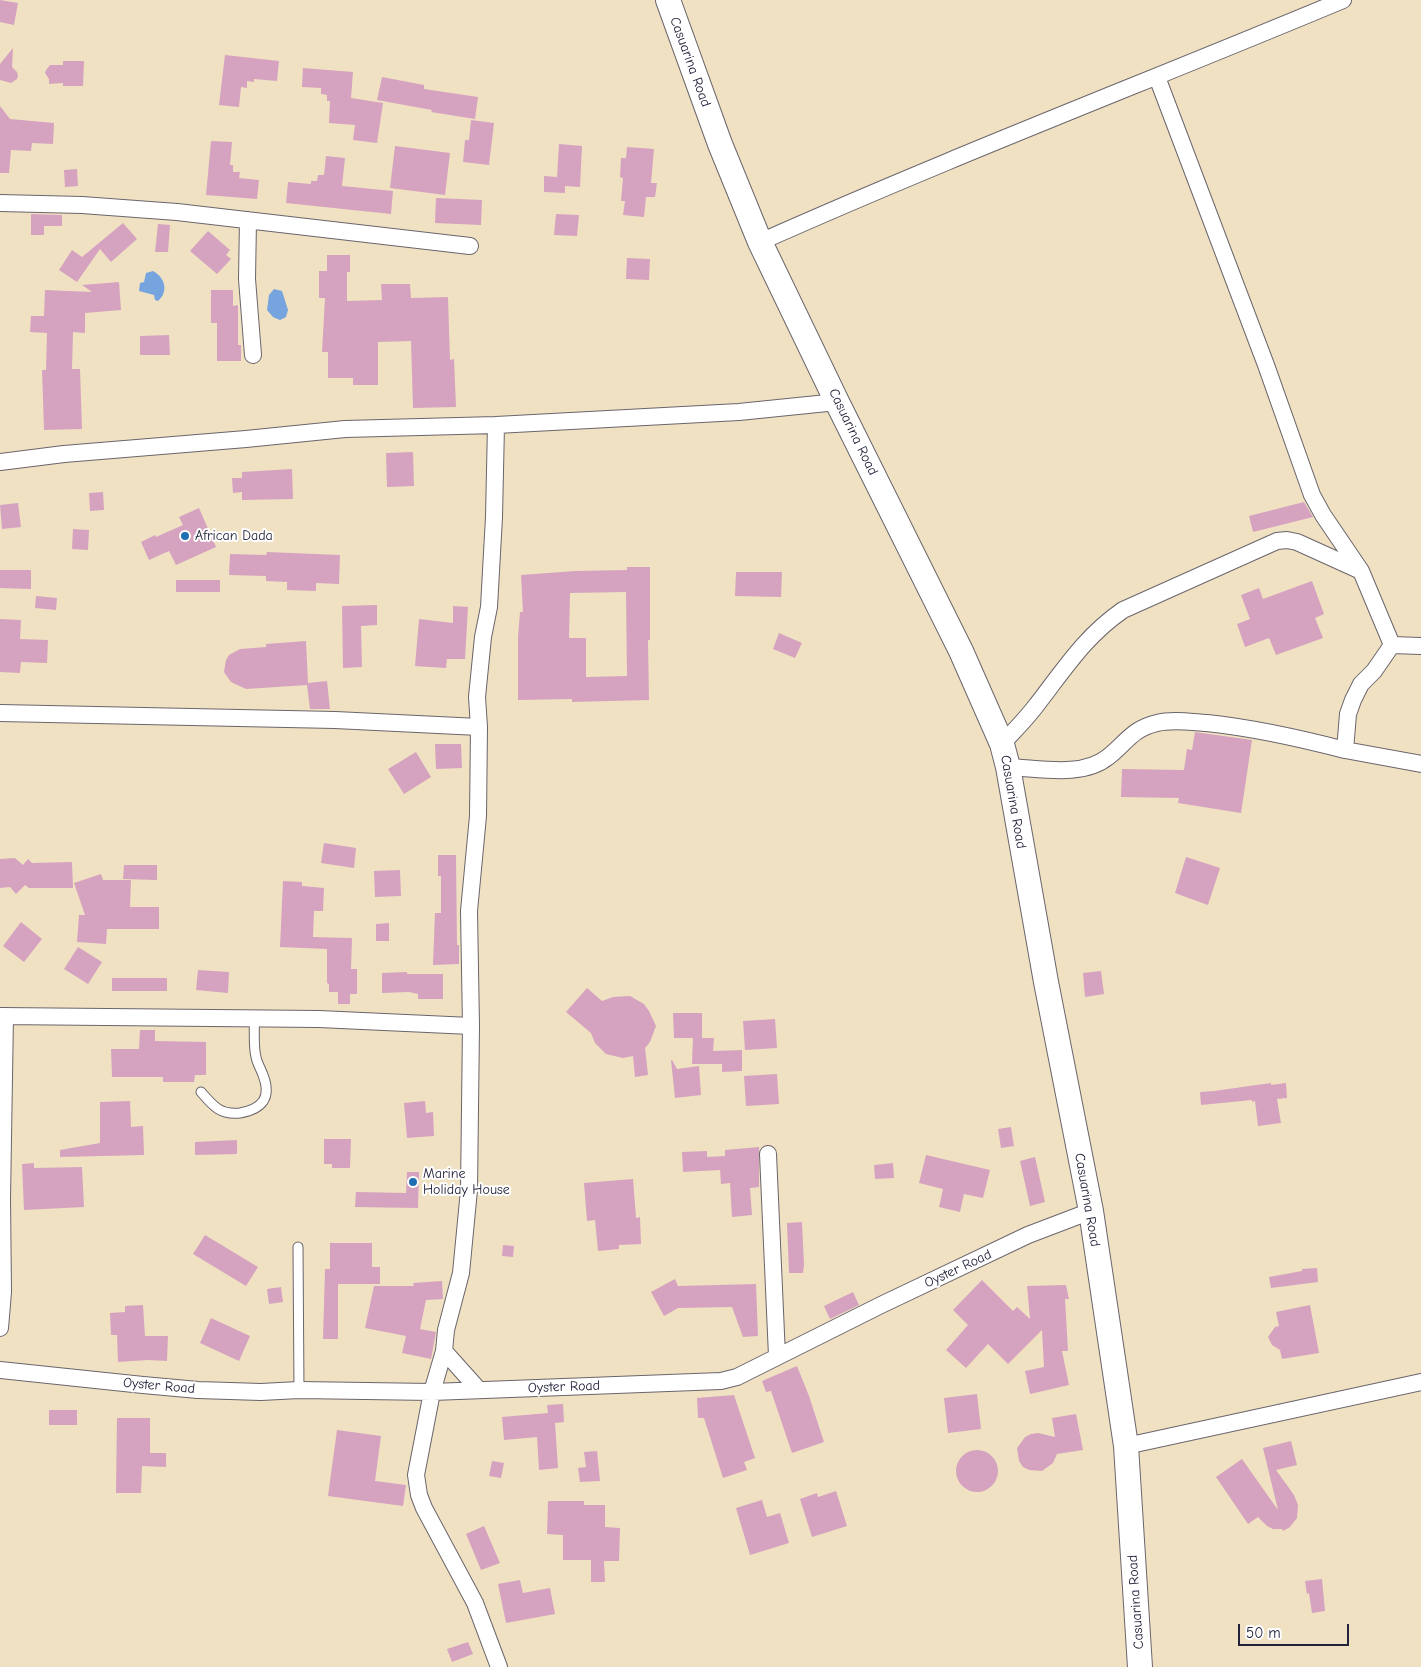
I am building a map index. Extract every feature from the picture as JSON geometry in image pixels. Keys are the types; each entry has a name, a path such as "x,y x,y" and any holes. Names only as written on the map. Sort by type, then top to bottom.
{"street":[{"name":"Casuarina Road","path":"668,0 720,144 760,242 961,651 1002,744 1008,767 1044,972 1091,1211 1126,1446 1140,1667"},
{"path":"760,242 1077,108 1157,78 1343,0"},
{"path":"1157,78 1266,366 1312,495 1323,515 1361,571 1392,644"},
{"path":"0,203 82,205 248,220 470,246"},
{"path":"248,220 247,279 253,355"},
{"path":"0,462 64,454 344,429 496,424 739,412 837,402"},
{"path":"496,424 494,517 489,607 483,637 477,697 479,727 478,816 469,911 471,1026 469,1190 461,1273 446,1330 444,1351 432,1392 416,1475 419,1495 474,1603 499,1667"},
{"path":"1002,744 1034,708 1082,645 1105,622 1123,610 1277,541 1297,542 1361,571"},
{"path":"1392,644 1421,646"},
{"path":"1344,750 1348,714 1353,700 1361,684 1374,671 1392,644"},
{"path":"0,714 335,720 479,727"},
{"path":"1008,767 1059,770 1085,769 1107,759 1138,729 1159,722 1193,722 1244,727 1292,736 1344,750 1421,764"},
{"path":"0,1328 3,1292 2,1016 319,1018 471,1026"},
{"path":"768,1154 777,1356"},
{"name":"Oyster Road","path":"0,1370 198,1390 261,1392 299,1390 432,1392 721,1381 737,1377 1028,1235 1091,1211"},
{"path":"444,1351 480,1390"},
{"path":"1126,1446 1421,1382"}],"lane":[{"path":"201,1092 214,1108 232,1114 252,1111 263,1104 267,1092 264,1077 256,1058 254,1018"},
{"path":"298,1247 299,1390"}],"water":[{"path":"153,271 160,277 164,285 164,293 158,301 155,300 154,295 139,291 140,283 144,282 146,273"},
{"path":"274,289 282,291 288,310 286,317 280,320 273,317 267,310 269,295"}],"building":[{"path":"0,0 18,3 14,25 0,22"},
{"path":"13,48 12,67 18,76 11,83 0,80 0,64"},
{"path":"225,55 279,61 277,81 254,79 254,82 247,81 247,88 241,87 239,107 219,105"},
{"path":"63,61 84,61 83,86 63,86 63,83 49,84 49,79 45,73 46,70 50,65 63,65"},
{"path":"303,68 353,72 351,98 383,103 377,143 353,140 355,125 329,123 330,101 327,101 327,95 321,94 321,88 302,87"},
{"path":"382,77 424,85 424,89 478,97 475,119 431,112 432,110 377,100"},
{"path":"0,106 10,119 54,123 53,144 32,143 31,151 11,150 9,173 0,173"},
{"path":"471,120 494,123 489,165 463,162 465,140 469,140"},
{"path":"211,141 232,142 230,165 233,165 233,172 240,172 239,178 259,180 257,199 206,195"},
{"path":"559,144 582,146 580,187 565,186 565,193 544,192 544,176 557,177"},
{"path":"395,146 450,153 445,195 390,188"},
{"path":"627,147 654,149 651,183 657,183 655,197 646,197 644,217 623,215 625,201 621,201 623,178 620,177 621,158 626,158"},
{"path":"326,156 345,158 342,186 393,191 391,214 286,203 288,182 311,184 311,181 317,181 318,175 324,175"},
{"path":"77,169 78,186 65,187 64,170"},
{"path":"436,198 482,200 481,225 435,223"},
{"path":"31,214 62,215 62,226 44,226 44,235 31,235"},
{"path":"556,214 579,215 577,236 554,235"},
{"path":"123,223 137,239 111,262 100,249 77,282 59,270 72,250 82,257"},
{"path":"158,224 170,225 168,252 155,252"},
{"path":"208,231 230,250 226,255 231,259 217,274 190,251"},
{"path":"327,255 350,255 350,272 347,272 347,301 382,300 381,284 410,284 411,298 448,297 450,360 454,359 456,407 413,408 411,341 378,342 378,385 353,385 353,378 328,378 328,352 322,352 325,298 319,298 319,271 327,271"},
{"path":"627,258 650,259 649,280 626,279"},
{"path":"119,282 121,310 85,313 85,333 73,332 72,369 80,369 82,429 44,430 42,370 46,370 47,333 30,332 31,316 44,316 45,290 92,292 82,285"},
{"path":"211,290 233,290 233,306 238,305 238,345 241,345 241,361 217,361 217,323 211,323"},
{"path":"169,335 170,355 140,355 140,336"},
{"path":"413,452 414,486 387,487 386,453"},
{"path":"292,469 293,499 242,500 242,492 233,493 232,478 242,478 242,472"},
{"path":"103,492 104,510 90,511 89,493"},
{"path":"1304,502 1313,517 1253,532 1249,516"},
{"path":"18,503 21,527 2,529 0,505"},
{"name":"African Dada","path":"199,508 216,547 176,565 169,551 149,560 141,542 183,525 179,517"},
{"path":"73,529 89,530 88,550 72,549"},
{"path":"267,552 340,555 339,584 316,583 316,591 287,590 287,582 266,581 266,576 229,575 230,554 266,555"},
{"path":"627,567 650,567 649,700 572,702 572,699 518,700 518,637 520,612 523,612 521,575 627,570","holes":["626,592 627,676 586,677 586,638 569,638 570,593"]},
{"path":"0,570 31,570 31,589 0,588"},
{"path":"736,572 782,572 781,597 735,596"},
{"path":"176,580 220,580 220,592 176,592"},
{"path":"1312,581 1324,614 1315,618 1323,638 1276,655 1269,638 1245,647 1237,624 1250,619 1241,595 1259,588 1263,599"},
{"path":"36,596 57,598 56,610 35,608"},
{"path":"377,605 377,625 361,626 362,667 343,668 342,606"},
{"path":"453,606 468,607 465,659 447,659 446,668 415,666 419,619 453,623"},
{"path":"0,619 21,620 20,639 48,640 47,663 21,662 20,673 0,672"},
{"path":"779,633 802,643 795,658 773,649"},
{"path":"306,641 308,683 327,681 330,709 310,709 307,685 246,689 231,682 224,672 229,655 240,649 266,647 266,644"},
{"path":"1195,732 1252,740 1241,813 1178,803 1179,798 1121,797 1122,769 1184,770 1187,749 1192,750"},
{"path":"435,744 461,744 462,768 436,769"},
{"path":"416,752 431,777 404,794 388,769"},
{"path":"324,843 356,848 354,868 321,863"},
{"path":"438,855 456,855 459,964 433,965 435,913 441,913 441,876 438,876"},
{"path":"1186,857 1220,868 1208,905 1175,893"},
{"path":"15,858 23,865 28,859 32,863 72,862 73,888 29,888 25,885 16,894 10,887 0,888 0,859"},
{"path":"124,865 157,865 157,880 123,879"},
{"path":"400,870 401,896 375,897 374,871"},
{"path":"101,874 103,880 131,880 130,907 159,907 159,929 107,929 106,944 77,942 79,915 85,915 74,883"},
{"path":"283,881 302,882 302,886 324,888 323,911 314,911 313,937 352,938 351,969 357,969 357,994 350,994 350,1004 338,1004 338,992 329,992 329,984 327,983 327,949 280,947"},
{"path":"21,922 42,939 24,962 3,946"},
{"path":"389,923 389,941 376,941 376,924"},
{"path":"78,947 102,962 88,984 64,969"},
{"path":"198,970 229,972 228,993 196,990"},
{"path":"1101,971 1104,994 1085,997 1083,973"},
{"path":"407,972 407,974 443,974 443,999 418,999 418,994 409,992 382,993 382,973"},
{"path":"112,978 167,978 167,991 112,991"},
{"path":"587,988 602,1001 613,997 630,996 644,1004 649,1011 656,1026 650,1042 645,1048 648,1075 635,1077 633,1056 623,1058 606,1054 595,1043 591,1033 566,1012"},
{"path":"673,1013 702,1013 702,1038 674,1038"},
{"path":"775,1019 777,1048 745,1050 743,1021"},
{"path":"140,1030 155,1030 155,1041 206,1042 206,1075 195,1075 194,1082 163,1082 163,1077 112,1077 111,1049 139,1049"},
{"path":"693,1038 714,1038 713,1051 742,1050 742,1071 722,1072 722,1064 692,1064"},
{"path":"671,1060 677,1069 699,1066 701,1095 675,1098"},
{"path":"777,1074 779,1104 746,1106 744,1076"},
{"path":"1271,1083 1271,1085 1286,1083 1287,1098 1277,1099 1281,1123 1258,1126 1255,1101 1252,1102 1252,1100 1201,1105 1200,1092"},
{"path":"130,1101 131,1127 143,1126 144,1155 60,1157 60,1150 100,1143 100,1102"},
{"path":"425,1101 426,1113 433,1112 434,1136 407,1138 404,1103"},
{"path":"1011,1127 1014,1146 1001,1148 998,1129"},
{"path":"324,1139 351,1139 350,1168 332,1168 332,1164 324,1164"},
{"path":"237,1140 237,1154 195,1155 195,1142"},
{"path":"759,1147 759,1187 750,1188 752,1215 732,1217 730,1183 721,1184 720,1170 683,1172 682,1152 707,1151 707,1157 725,1156 725,1150"},
{"path":"926,1155 990,1170 983,1198 964,1194 960,1212 939,1207 943,1189 919,1183"},
{"path":"1035,1157 1045,1202 1030,1206 1020,1161"},
{"path":"34,1163 34,1168 82,1167 84,1207 24,1210 22,1164"},
{"path":"893,1163 894,1178 875,1179 874,1165"},
{"name":"Marine Holiday House","path":"407,1172 419,1172 418,1208 355,1207 356,1192 406,1193"},
{"path":"633,1179 636,1218 640,1217 641,1244 619,1245 619,1249 598,1251 595,1220 587,1221 584,1183"},
{"path":"802,1222 803,1273 789,1273 787,1223"},
{"path":"205,1235 258,1267 246,1286 193,1254"},
{"path":"330,1243 372,1243 372,1267 380,1267 380,1284 338,1284 338,1339 323,1339 325,1269 330,1269"},
{"path":"503,1245 514,1246 513,1257 502,1256"},
{"path":"1317,1268 1318,1282 1271,1288 1269,1277 1302,1271 1302,1269"},
{"path":"675,1279 678,1286 756,1284 758,1336 743,1337 732,1307 678,1308 664,1316 651,1292"},
{"path":"982,1280 1013,1311 1017,1307 1030,1319 1027,1286 1066,1285 1069,1299 1065,1299 1068,1351 1062,1351 1069,1385 1030,1394 1025,1371 1044,1367 1042,1330 1008,1364 988,1344 966,1368 946,1350 968,1325 953,1310"},
{"path":"442,1281 443,1299 426,1300 420,1329 436,1332 431,1359 402,1353 406,1336 365,1328 374,1286 414,1286 413,1283"},
{"path":"281,1287 283,1302 269,1304 267,1289"},
{"path":"853,1292 859,1305 830,1319 824,1306"},
{"path":"143,1305 145,1336 168,1336 167,1361 118,1362 117,1335 111,1335 110,1313 125,1312 125,1306"},
{"path":"1310,1305 1319,1353 1282,1359 1280,1350 1272,1345 1268,1337 1275,1327 1279,1326 1276,1312"},
{"path":"211,1318 250,1336 239,1361 200,1343"},
{"path":"797,1366 824,1442 792,1453 771,1391 766,1392 762,1381"},
{"path":"977,1394 981,1429 948,1433 944,1398"},
{"path":"734,1395 755,1458 744,1462 747,1470 723,1478 704,1418 698,1418 697,1398"},
{"path":"563,1404 564,1422 555,1423 558,1468 539,1470 537,1437 504,1440 502,1417 548,1413 547,1405"},
{"path":"49,1410 77,1410 77,1425 49,1425"},
{"path":"1076,1414 1083,1450 1057,1454 1053,1463 1042,1471 1029,1470 1023,1467 1019,1461 1017,1448 1025,1437 1038,1433 1055,1437 1052,1418"},
{"path":"117,1418 150,1418 150,1453 166,1453 166,1467 142,1466 141,1493 116,1493"},
{"path":"337,1430 381,1436 375,1481 406,1485 403,1506 328,1496"},
{"path":"1291,1441 1297,1465 1276,1470 1294,1495 1298,1505 1297,1518 1290,1527 1283,1531 1282,1529 1273,1529 1267,1526 1258,1517 1248,1524 1216,1477 1242,1459 1278,1510 1263,1448"},
{"path":"973,1450 981,1450 992,1456 998,1471 992,1486 981,1492 973,1492 962,1486 956,1475 956,1467 962,1456"},
{"path":"597,1451 600,1481 580,1482 578,1468 586,1467 584,1452"},
{"path":"492,1461 504,1463 501,1478 489,1476"},
{"path":"836,1491 847,1526 812,1537 800,1499 817,1493 818,1497"},
{"path":"762,1500 767,1517 780,1513 789,1543 750,1555 736,1508"},
{"path":"548,1501 584,1501 584,1505 605,1505 605,1527 620,1528 619,1561 604,1561 605,1582 591,1582 591,1560 563,1560 563,1535 547,1534"},
{"path":"484,1526 500,1563 481,1570 466,1534"},
{"path":"1322,1579 1325,1611 1312,1613 1305,1581"},
{"path":"520,1580 523,1593 550,1588 555,1614 506,1623 498,1584"},
{"path":"468,1642 473,1654 452,1662 447,1649"}],"place":[{"name":"African Dada","path":"185,536"},
{"name":"Marine Holiday House","path":"413,1182"}]}
